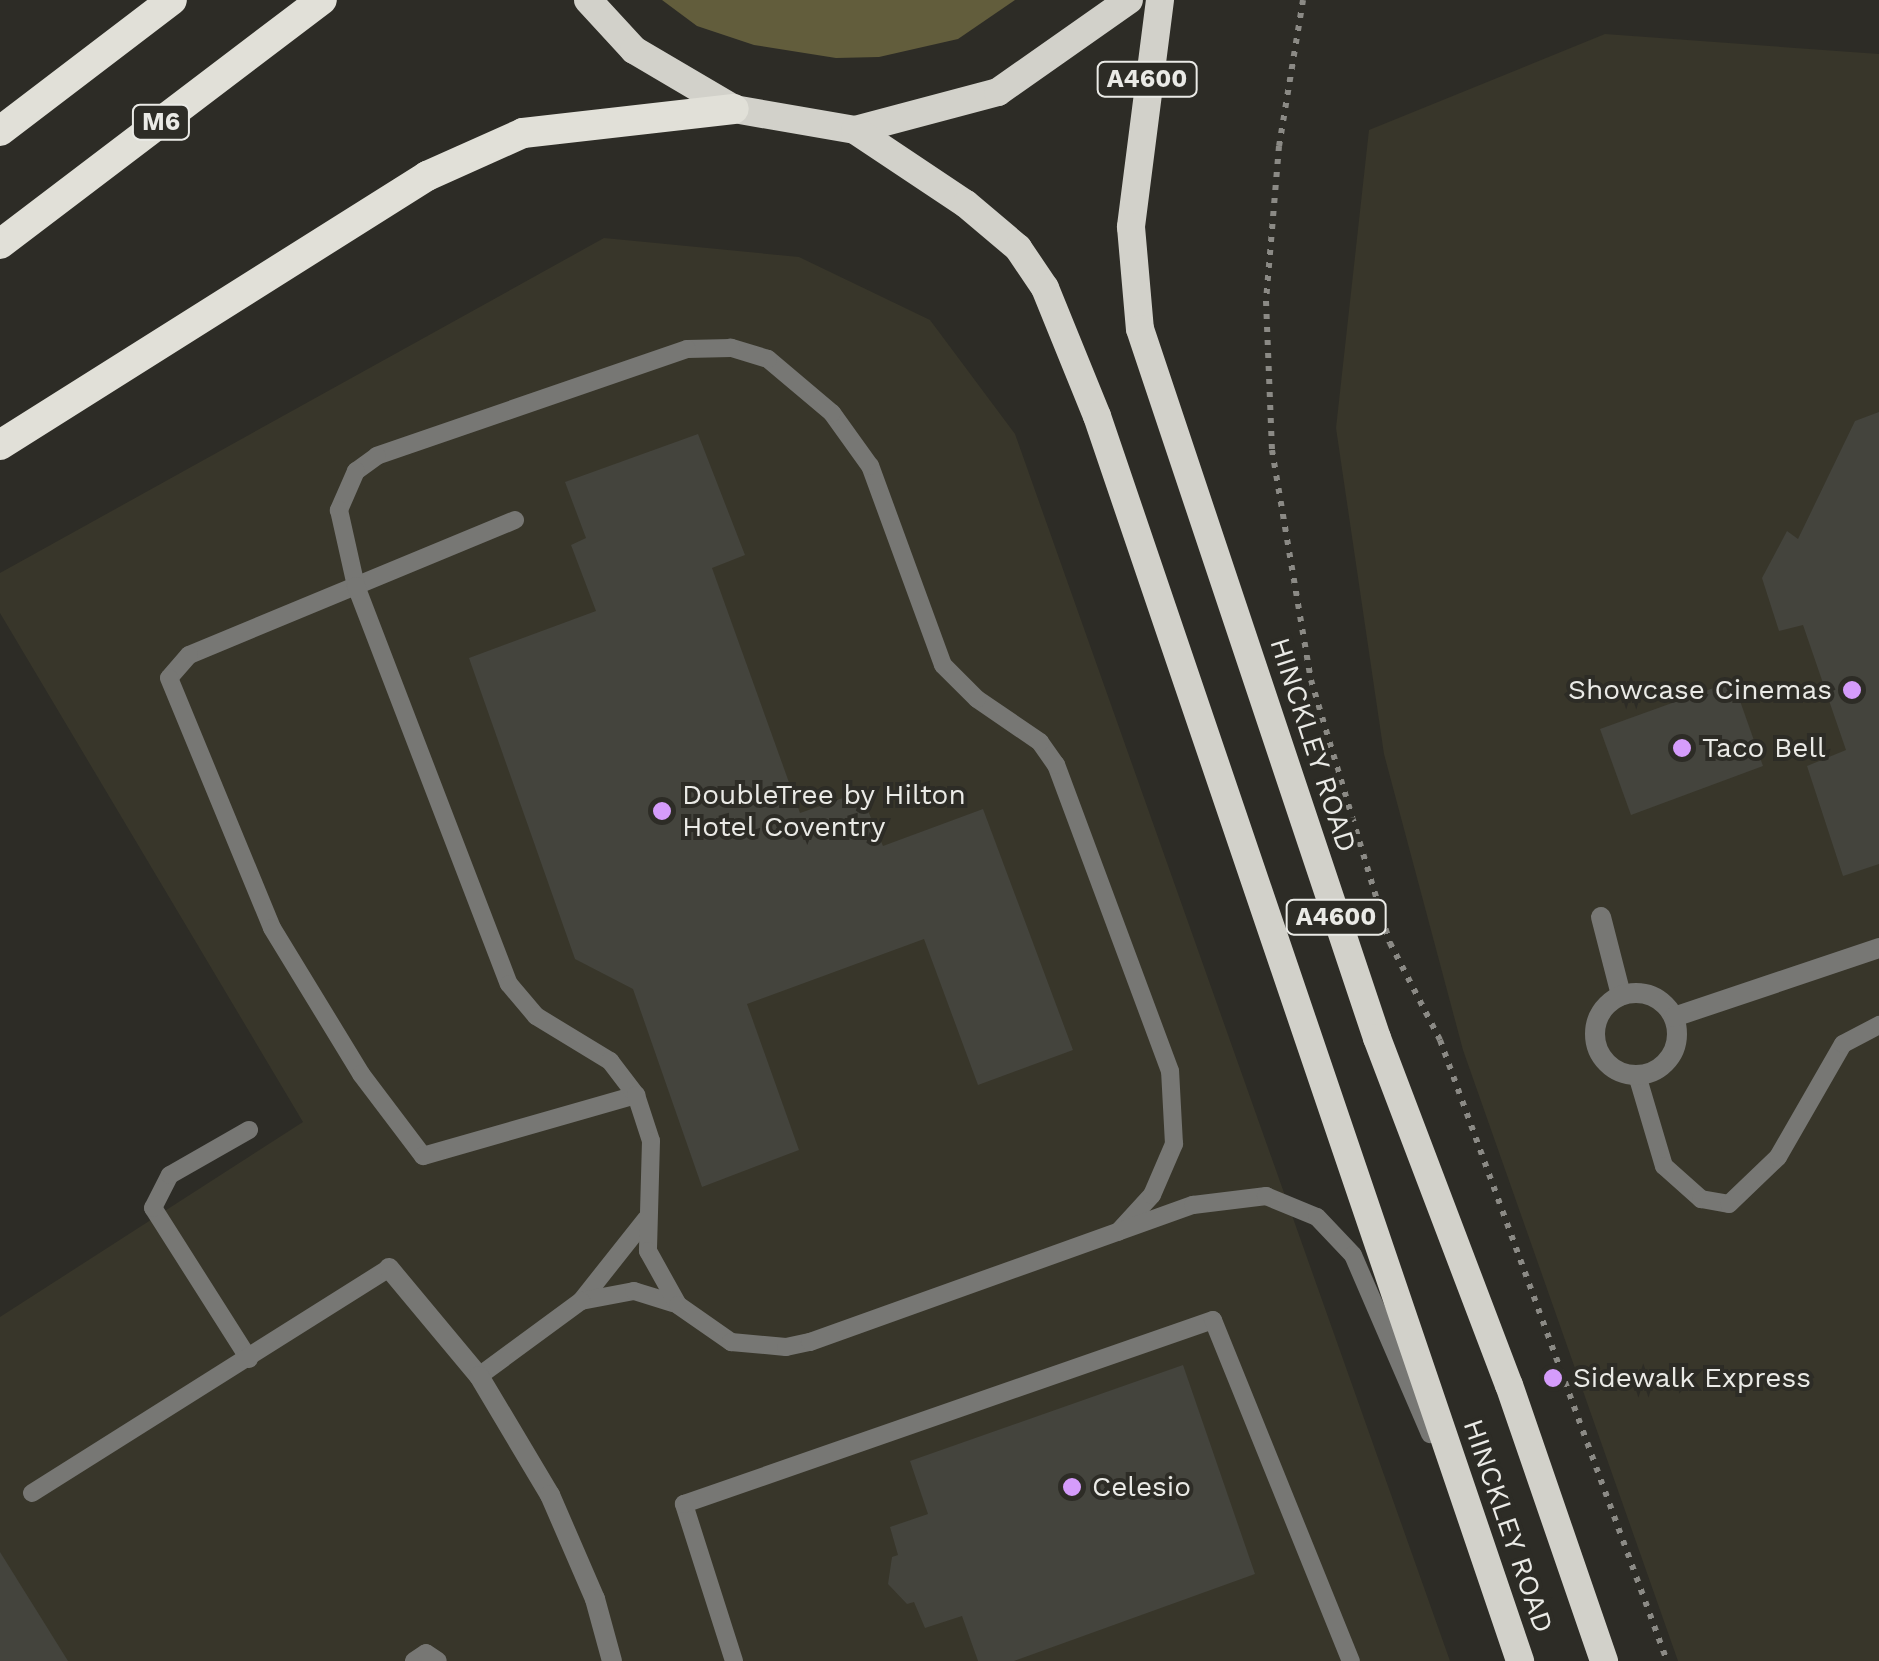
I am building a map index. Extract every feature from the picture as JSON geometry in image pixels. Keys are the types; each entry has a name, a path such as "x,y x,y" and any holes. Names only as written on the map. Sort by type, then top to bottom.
{"highway":[{"path":"0,131 172,0"},
{"name":"M6","path":"0,244 322,0"},
{"path":"588,0 634,50 734,110"},
{"path":"0,445 426,176 524,134 734,110 855,130 998,92 1129,0"},
{"name":"HINCKLEY ROAD","path":"1160,0 1132,227 1140,329 1376,1038 1509,1385 1604,1661"},
{"name":"HINCKLEY ROAD","path":"855,130 966,204 1018,248 1045,288 1097,416 1520,1661"}],"street":[{"path":"1601,918 1622,995"},
{"path":"1674,1017 1879,948"},
{"path":"1648,994 1674,1017 1677,1037 1669,1059 1636,1075 1604,1061 1594,1037 1601,1012 1622,995 1648,994"},
{"path":"389,1268 480,1376 550,1495 595,1599 612,1661"}],"lane":[{"path":"678,1305 657,1275 646,1219 651,1141 636,1095 610,1061 536,1016 509,984 356,586 338,510 346,483 366,462 665,352 732,348 790,372 832,412 870,466 943,666 977,699 1040,742 1068,793 1175,1096 1174,1144 1167,1166 1137,1214 1118,1232"},
{"path":"515,520 189,656 169,678 272,928 360,1074 423,1156 636,1095"},
{"path":"1636,1075 1664,1166 1701,1199 1730,1204 1778,1156 1843,1044 1879,1024"},
{"path":"249,1359 154,1208 170,1176 250,1130"},
{"path":"581,1301 634,1291 678,1305 730,1342 786,1348 1118,1232 1241,1194 1292,1205 1337,1236 1353,1255 1490,1572"},
{"path":"480,1376 581,1301 646,1219"},
{"path":"32,1492 389,1268"},
{"path":"734,1661 684,1504 1213,1320 1352,1661"},
{"path":"414,1661 426,1654 438,1661"}],"path":[{"path":"1303,0 1279,146 1266,301 1272,450 1311,680 1390,943 1440,1040 1667,1661"}],"shaded area":[{"path":"662,0 1015,0 958,39 879,57 836,58 754,45 697,26"},
{"path":"1605,34 1879,54 1879,1661 1678,1661 1463,1050 1384,754 1336,428 1369,130"},
{"path":"604,238 799,257 930,320 1015,434 1450,1661 0,1661 0,1317 303,1122 0,613 0,573"}],"building":[{"name":"Showcase Cinemas","path":"1879,412 1879,864 1843,876 1807,766 1846,750 1803,625 1779,631 1762,578 1787,531 1798,539 1855,421"},
{"name":"DoubleTree by Hilton Hotel Coventry","path":"698,434 745,555 712,568 800,813 860,792 883,846 983,809 1073,1050 978,1085 924,939 747,1004 799,1150 702,1187 633,989 575,959 469,658 596,611 571,545 586,538 565,482"},
{"name":"Taco Bell","path":"1733,681 1763,766 1631,815 1600,729"},
{"name":"Celesio","path":"1183,1365 1255,1574 1014,1661 978,1661 962,1616 925,1628 914,1602 907,1604 888,1584 892,1557 898,1555 890,1527 928,1514 910,1461"},
{"path":"0,1552 68,1661 0,1661"}],"place":[{"name":"Showcase Cinemas","path":"1852,690"},
{"name":"Taco Bell","path":"1682,748"},
{"name":"DoubleTree by Hilton Hotel Coventry","path":"662,811"},
{"name":"Sidewalk Express","path":"1553,1378"},
{"name":"Celesio","path":"1072,1487"}]}
